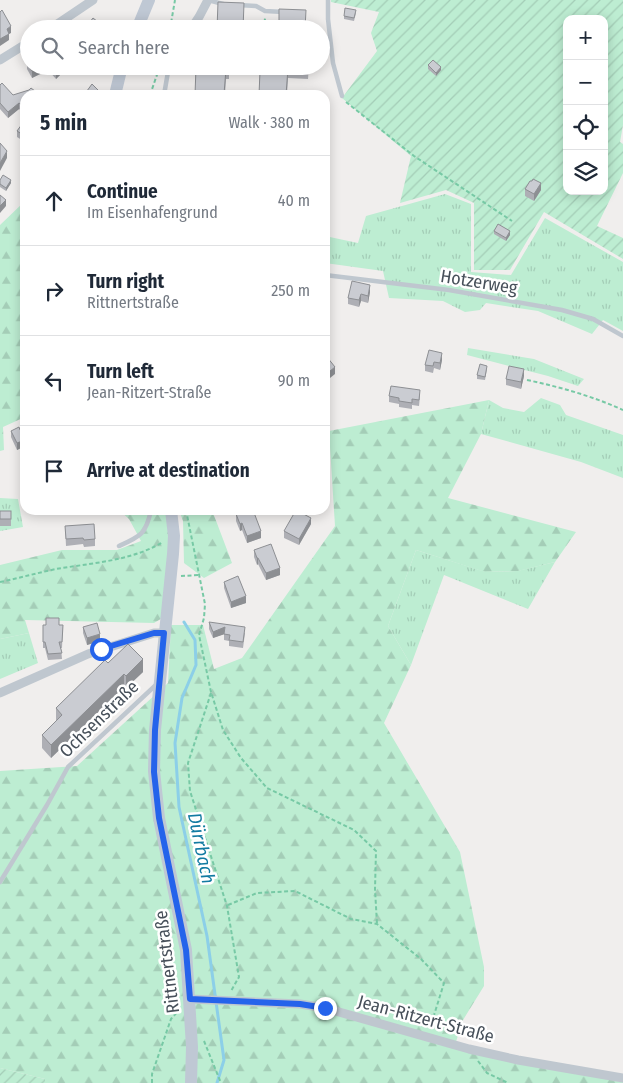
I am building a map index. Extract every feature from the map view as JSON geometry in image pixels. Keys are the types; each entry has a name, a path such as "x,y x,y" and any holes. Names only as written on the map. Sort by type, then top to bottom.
{"street":[{"path":"63,20 93,0"},
{"path":"141,20 149,0"},
{"path":"197,20 208,0"},
{"path":"0,60 20,48"},
{"path":"116,90 120,75"},
{"name":"Rittnertstraße","path":"172,515 174,536 159,682 154,779 159,818 186,950 193,1062 191,1083"},
{"path":"0,693 88,654 154,633 164,633"},
{"name":"Jean-Ritzert-Straße","path":"190,999 300,1004 325,1008 469,1049 518,1060 623,1078"}],"lane":[{"path":"208,0 219,4 256,6 265,11 294,13"},
{"path":"328,0 328,20"},
{"path":"330,37 333,63 342,96"},
{"path":"165,90 167,75"},
{"name":"Hotzerweg","path":"330,276 449,290 562,310 592,320 623,336"},
{"path":"120,546 140,536 148,524 150,515"},
{"name":"Ochsenstraße","path":"0,882 68,767 159,682"}],"path":[{"path":"172,20 175,0"},
{"path":"264,20 265,11"},
{"path":"152,90 157,75"},
{"path":"342,96 348,105 414,156 512,221"},
{"path":"527,380 564,388 602,400 623,410"},
{"path":"187,515 205,604 204,618 199,635 211,692 223,730 241,758 267,788 354,830 376,851 377,924"},
{"path":"0,582 54,570 111,562 154,548 174,536"},
{"path":"171,576 199,575"},
{"path":"211,692 188,763 190,791 227,906 238,977 227,1000"},
{"path":"227,906 257,893 294,891 351,919 377,924 421,959 444,983 428,1038"},
{"path":"152,1083 152,1074 171,1019 190,999"},
{"path":"469,1049 487,1073 508,1083"},
{"path":"213,1065 221,1083"}],"green space":[{"path":"331,0 623,0 623,125 620,142 623,144 623,173 597,226 623,238 623,259 544,212 510,270 474,270 474,203 446,190 400,203 411,156 342,98 377,51 371,33 379,12 331,2"},
{"path":"445,194 471,204 471,272 511,275 545,218 623,262 623,331 603,320 592,334 538,311 486,303 480,310 465,312 443,301 389,298 383,271 330,264 330,237 358,243 366,216"},
{"path":"20,206 20,419 3,427 4,450 0,451 0,225"},
{"path":"468,348 534,359 584,379 578,386 548,376 467,355"},
{"path":"541,398 560,405 566,415 623,435 623,478 581,462 481,434 489,400 503,408 524,412"},
{"path":"489,400 481,434 448,498 576,532 555,562 518,571 485,572 416,550 388,626 411,665 384,723 460,852 484,967 484,986 463,1020 454,1048 623,1083 45,1083 45,1079 0,1068 0,771 77,766 168,683 171,625 203,625 214,669 242,658 335,526 330,431"},
{"path":"0,498 18,499 23,527 0,531"},
{"path":"125,515 166,515 169,530 164,617 154,623 25,620 29,633 0,639 0,565 62,550 117,550 141,541 129,519"},
{"path":"181,515 214,515 232,563 204,578 184,563 183,521"},
{"path":"416,550 486,572 517,571 555,562 528,609 444,575 411,665 388,626"},
{"path":"29,633 38,663 0,679 0,639"},
{"path":"0,1068 45,1079 45,1083 0,1083"}],"building":[{"path":"218,2 244,3 243,20 217,20"},
{"path":"345,8 356,10 354,18 344,16"},
{"path":"279,9 306,10 305,20 279,20"},
{"path":"2,10 11,26 7,29 9,34 0,39 0,12"},
{"path":"433,60 441,67 436,73 428,65"},
{"path":"196,75 226,75 224,90 195,90"},
{"path":"260,75 287,75 286,90 259,90"},
{"path":"2,83 13,95 20,93 20,104 8,112 0,103 0,85"},
{"path":"92,84 98,90 88,90"},
{"path":"0,143 7,151 0,163"},
{"path":"3,175 11,180 6,188 0,184"},
{"path":"533,179 541,183 534,194 525,189"},
{"path":"0,195 6,200 0,206"},
{"path":"498,224 510,231 506,238 494,231"},
{"path":"352,281 370,285 368,296 361,294 359,300 348,298"},
{"path":"429,350 442,353 440,363 434,362 433,366 425,365"},
{"path":"330,361 335,367 330,371"},
{"path":"480,364 487,366 485,377 477,375"},
{"path":"509,366 524,369 521,382 506,379"},
{"path":"391,386 420,390 419,400 412,399 412,403 399,401 399,398 389,396"},
{"path":"19,427 20,442 17,443 11,431"},
{"path":"0,511 11,511 11,519 0,519"},
{"path":"236,515 255,515 261,531 247,536 242,523 240,524"},
{"path":"293,515 305,515 311,518 299,539 284,531"},
{"path":"94,524 95,539 66,539 65,526"},
{"path":"271,544 280,568 266,573 254,550"},
{"path":"238,576 246,596 231,602 224,582"},
{"path":"46,618 59,618 59,625 63,625 62,642 59,642 62,653 48,654 45,642 43,642 43,625 46,625"},
{"path":"209,622 245,627 243,642 229,640 230,635 224,634 225,627 213,632"},
{"path":"97,623 100,634 87,638 83,627"},
{"path":"128,644 143,659 126,676 124,674 51,745 42,735 62,715 56,708 105,660 108,663"}],"waterway":[{"name":"Dürrbach","path":"184,622 195,640 196,665 182,698 175,743 179,807 207,936 224,1060 217,1083"}],"route":[{"path":"101,649 154,633 164,633 155,730 154,772 159,818 186,950 190,999 300,1004 325,1008"}]}
